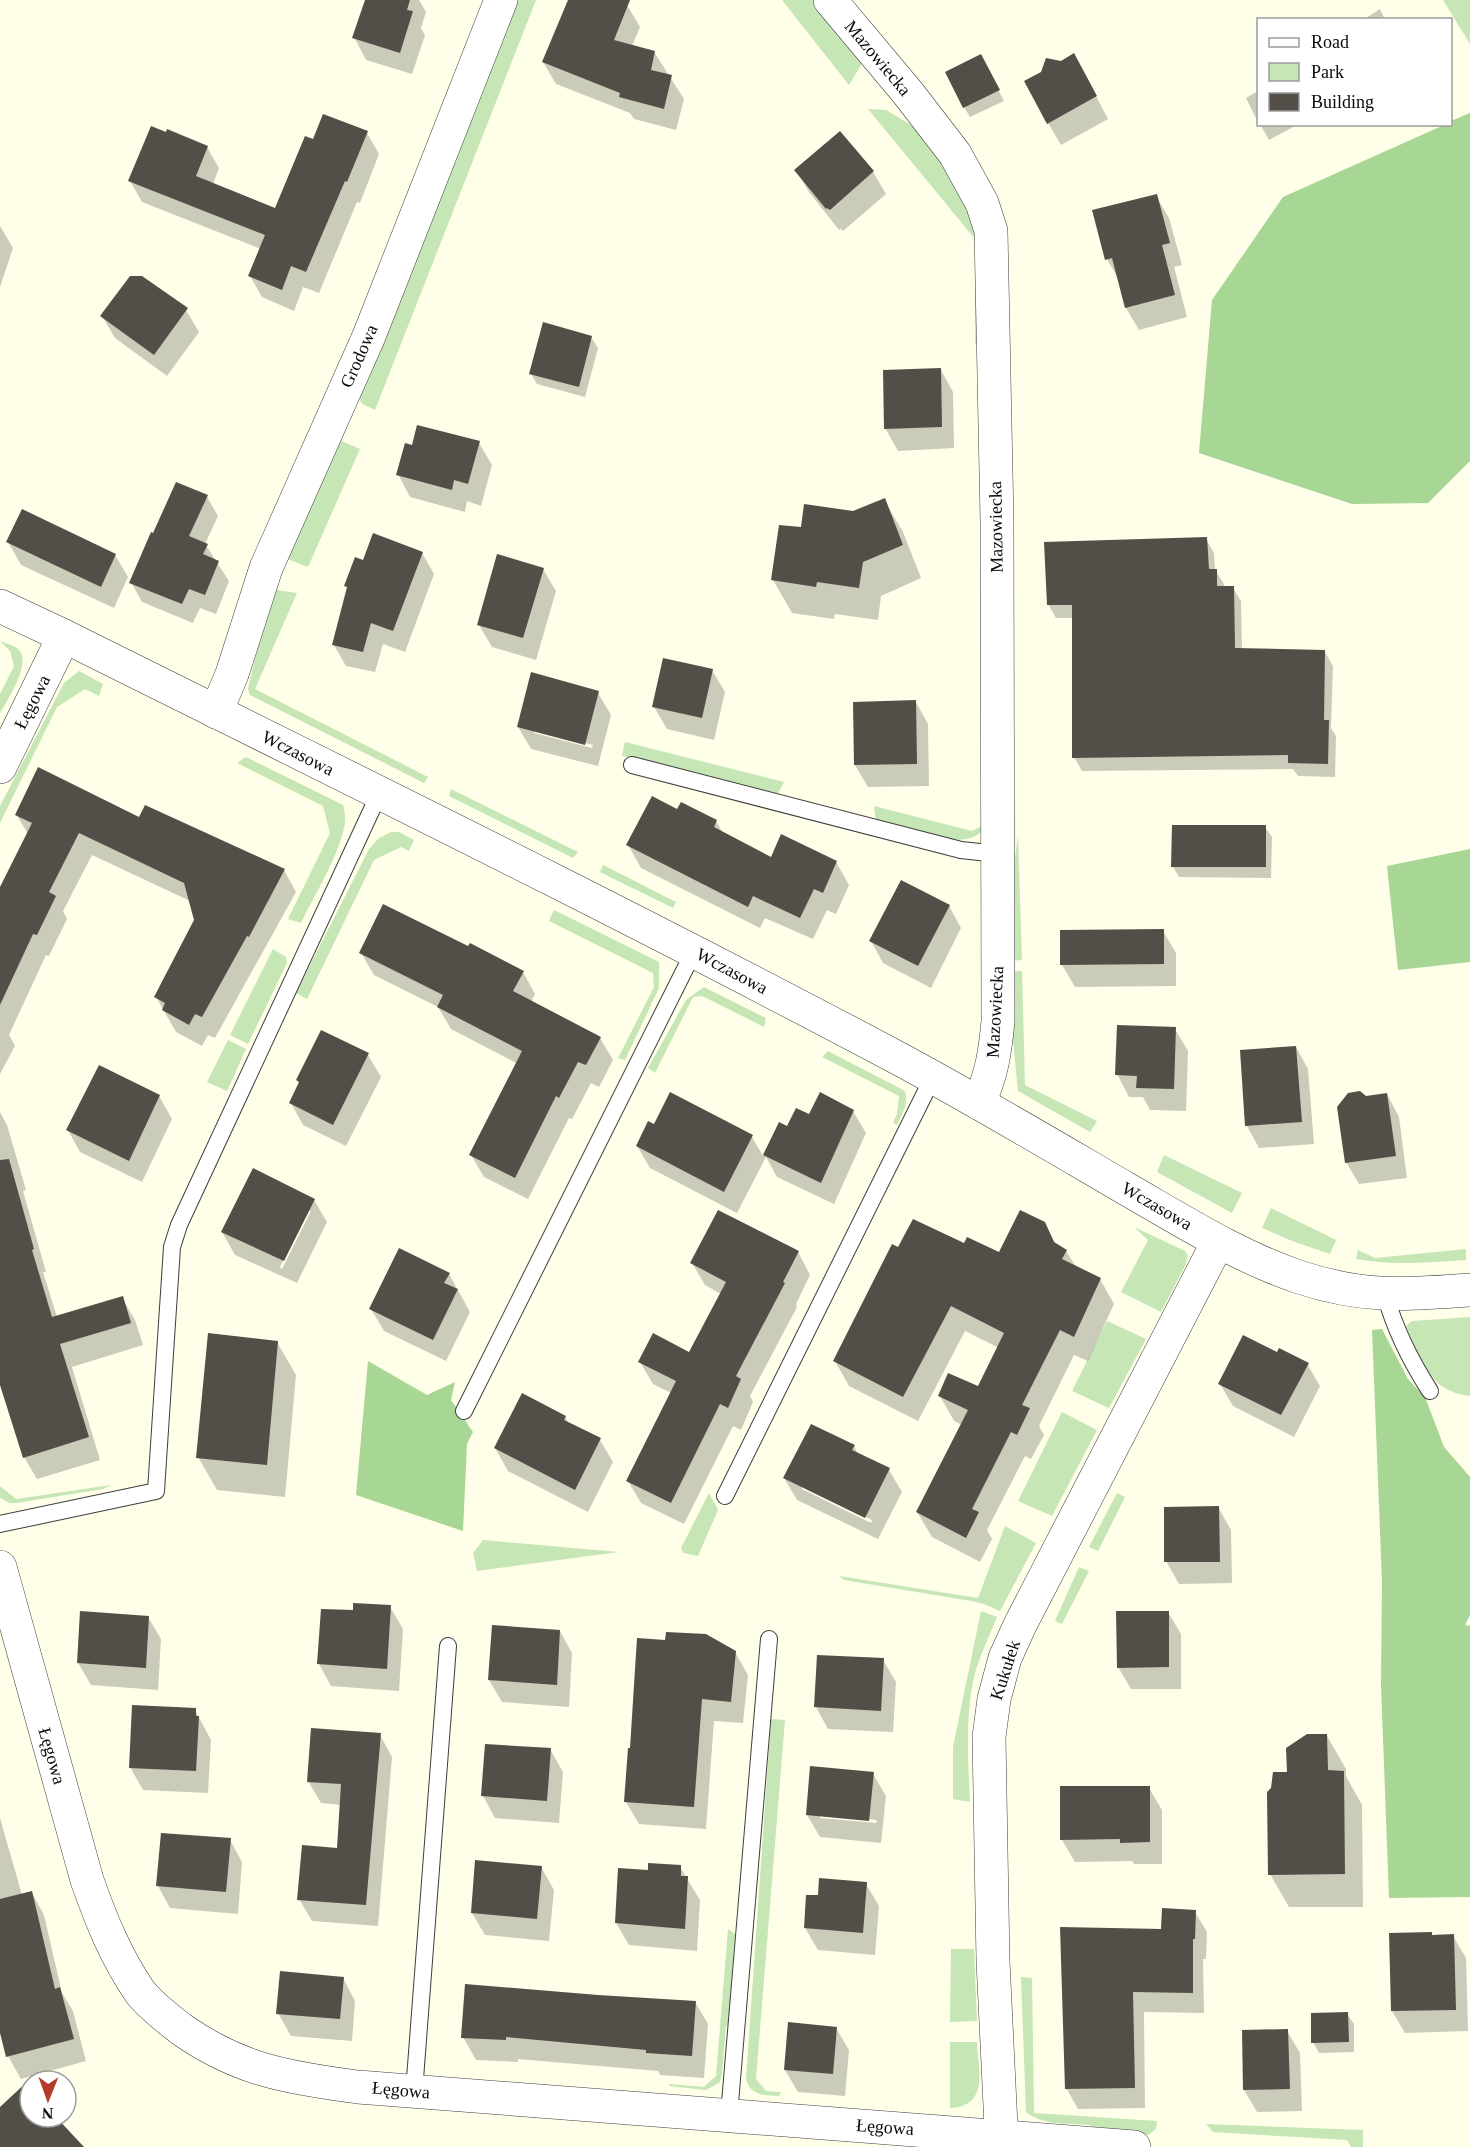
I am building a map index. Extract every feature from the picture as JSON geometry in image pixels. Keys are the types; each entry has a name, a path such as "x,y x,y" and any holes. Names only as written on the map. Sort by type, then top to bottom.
{"street":[{"name":"Grodowa","path":"216,712 232,674 266,568 373,325 501,0"},
{"name":"Mazowiecka","path":"830,0 955,154 982,203 991,231 997,521 998,1021 990,1079 979,1103"},
{"name":"Wczasowa","path":"0,606 694,951 933,1077 1218,1242 1293,1275 1354,1292 1385,1294 1470,1290"},
{"name":"Łęgowa","path":"0,766 64,636"},
{"name":"Kukułek","path":"1001,2141 989,1793 989,1737 994,1699 1005,1658 1020,1625 1218,1242"},
{"name":"Łęgowa","path":"0,1568 87,1880 103,1926 121,1962 142,1994 168,2019 201,2043 228,2058 259,2069 307,2080 414,2092 729,2115 1001,2141 1134,2147"}],"lane":[{"path":"632,765 961,850 998,854"},
{"path":"0,1524 156,1491 172,1247 179,1225 379,794"},
{"path":"464,1411 694,951"},
{"path":"725,1496 933,1077"},
{"path":"1385,1294 1391,1317 1409,1359 1430,1391"},
{"path":"729,2115 769,1639"},
{"path":"414,2092 448,1646"}],"green space":[{"path":"514,0 536,0 375,410 362,404 358,397"},
{"path":"782,0 815,0 864,60 849,85"},
{"path":"1443,0 1470,0 1470,44"},
{"path":"868,109 886,110 913,126 938,148 979,227 984,339 975,344 975,239"},
{"path":"1470,113 1470,461 1428,503 1352,504 1199,453 1212,300 1283,197 1442,126 1452,126 1452,121"},
{"path":"337,439 360,449 308,567 285,558"},
{"path":"276,590 297,593 255,689 428,777 424,783 250,695 248,689 270,593"},
{"path":"0,641 17,648 22,662 18,680 0,713 0,694 14,666 10,651"},
{"path":"79,671 103,684 99,696 85,689 57,707 0,823 0,806 64,683"},
{"path":"625,742 784,782 777,795 622,756"},
{"path":"246,757 343,805 345,822 341,839 301,923 288,919 330,833 323,806 237,763"},
{"path":"451,789 578,852 573,858 449,796"},
{"path":"874,806 972,831 988,823 973,837 945,839 876,821"},
{"path":"391,832 399,832 414,840 409,851 401,847 374,860 307,999 296,993 369,849 379,838"},
{"path":"1018,835 1022,960 1009,961 1010,898"},
{"path":"1470,849 1470,962 1398,970 1387,866"},
{"path":"603,865 676,902 673,908 600,872"},
{"path":"554,910 659,962 659,988 625,1060 618,1058 654,987 653,973 549,921"},
{"path":"273,949 286,957 287,963 248,1044 230,1035"},
{"path":"1009,971 1022,971 1025,1085 1097,1121 1090,1132 1018,1091 1009,999"},
{"path":"704,987 766,1018 764,1027 702,996 693,997 655,1073 648,1068 686,1000"},
{"path":"228,1040 246,1049 227,1091 207,1082"},
{"path":"828,1051 905,1091 906,1104 897,1125 893,1123 897,1114 899,1096 822,1057"},
{"path":"1164,1155 1242,1193 1232,1213 1157,1172"},
{"path":"1271,1208 1336,1240 1330,1254 1262,1228"},
{"path":"1134,1227 1185,1251 1188,1256 1161,1312 1121,1292 1148,1240"},
{"path":"1466,1249 1466,1260 1397,1263 1356,1259 1358,1250 1375,1258"},
{"path":"1470,1317 1470,1396 1451,1391 1435,1380 1423,1364 1406,1326 1412,1321"},
{"path":"1107,1321 1146,1339 1109,1408 1072,1391"},
{"path":"1382,1329 1408,1379 1425,1397 1444,1447 1470,1477 1470,1615 1465,1625 1470,1626 1470,1897 1389,1898 1381,1685 1382,1581 1372,1330"},
{"path":"368,1361 427,1395 455,1382 451,1400 473,1432 467,1444 463,1531 356,1495"},
{"path":"1062,1412 1097,1430 1052,1516 1018,1501"},
{"path":"111,1485 103,1489 16,1503 9,1503 0,1498 0,1486 16,1499"},
{"path":"709,1493 718,1510 698,1556 683,1553 681,1548"},
{"path":"1117,1493 1125,1497 1098,1551 1089,1547"},
{"path":"1005,1526 1036,1543 1000,1611 971,1601 844,1580 839,1576 978,1598"},
{"path":"483,1540 619,1552 477,1571 473,1553"},
{"path":"1079,1567 1089,1571 1062,1624 1055,1621"},
{"path":"981,1611 997,1617 979,1662 971,1692 968,1740 970,1802 953,1799 953,1747"},
{"path":"771,1719 785,1720 756,2079 766,2091 781,2092 779,2096 755,2092 746,2079"},
{"path":"728,1929 735,1934 728,2025 726,2026 720,2082 706,2090 669,2086 669,2084 704,2087 716,2076"},
{"path":"951,1949 974,1949 977,2021 950,2022"},
{"path":"1021,1977 1032,1978 1034,2113 1157,2121 1156,2129 1148,2135 1092,2129 1091,2125 1040,2120 1026,2112"},
{"path":"950,2042 977,2042 979,2085 971,2101 963,2106 950,2108"},
{"path":"1206,2124 1363,2130 1363,2147 1351,2147 1347,2140 1213,2132"}],"building":[{"path":"365,0 410,0 407,10 413,11 400,53 352,38"},
{"path":"568,0 630,0 614,40 655,51 651,70 672,75 664,109 619,97 620,93 542,62"},
{"path":"1074,53 1097,96 1047,124 1024,81 1041,72 1046,58 1061,61"},
{"path":"981,54 1000,90 963,108 945,72"},
{"path":"323,114 368,131 306,272 291,266 282,290 248,276 265,235 128,181 151,126 166,132 167,129 208,146 196,176 275,208 305,136 313,139"},
{"path":"840,131 874,171 830,210 826,209 794,170"},
{"path":"1157,194 1170,243 1162,245 1175,295 1125,308 1112,258 1105,260 1092,210"},
{"path":"130,276 142,276 188,308 154,355 100,316"},
{"path":"543,322 592,336 579,387 529,374"},
{"path":"941,368 942,427 884,429 883,370"},
{"path":"417,425 480,441 468,484 454,480 452,490 396,475 405,443 412,445"},
{"path":"176,482 208,495 189,536 208,544 203,554 219,561 205,595 189,589 182,604 129,583"},
{"path":"885,498 903,545 863,562 859,588 817,582 816,587 771,580 779,525 801,527 804,504 853,511"},
{"path":"22,509 116,554 101,587 6,542"},
{"path":"373,533 423,552 393,631 371,623 363,652 332,645 347,587 344,586 355,557 363,560"},
{"path":"1207,537 1209,569 1217,569 1217,586 1234,586 1235,648 1325,650 1324,720 1329,720 1328,764 1288,763 1288,755 1072,758 1072,605 1047,605 1044,542"},
{"path":"497,554 544,568 523,638 477,625"},
{"path":"663,658 713,669 702,718 652,707"},
{"path":"531,672 599,691 585,745 517,727"},
{"path":"916,700 917,764 854,765 853,702"},
{"path":"38,767 139,817 145,805 285,869 249,937 247,936 202,1017 195,1014 189,1025 162,1010 165,1003 154,997 194,920 184,883 79,833 49,892 56,896 37,935 33,934 0,1005 0,887 32,823 15,815"},
{"path":"652,796 677,809 681,802 717,820 714,827 771,857 781,834 837,861 823,893 814,889 800,918 753,896 748,907 626,845"},
{"path":"1172,825 1266,825 1266,867 1171,867"},
{"path":"901,880 950,905 918,966 869,941"},
{"path":"383,904 468,946 470,943 524,971 513,991 601,1037 586,1065 578,1062 559,1098 556,1096 515,1178 469,1155 522,1051 437,1007 443,995 359,953"},
{"path":"1164,929 1164,964 1060,965 1060,930"},
{"path":"1117,1025 1176,1027 1174,1089 1136,1088 1137,1076 1115,1075"},
{"path":"321,1030 369,1053 333,1125 289,1103 299,1082 296,1080"},
{"path":"1296,1046 1302,1122 1245,1126 1240,1050"},
{"path":"99,1065 160,1095 129,1161 66,1130"},
{"path":"1360,1091 1366,1096 1387,1093 1396,1156 1345,1163 1337,1107 1348,1093"},
{"path":"670,1092 753,1135 724,1192 636,1146 648,1121 654,1124"},
{"path":"820,1092 854,1110 821,1183 763,1155 779,1122 787,1126 796,1108 809,1114"},
{"path":"9,1159 52,1317 123,1296 131,1323 60,1344 89,1437 23,1458 0,1385 0,1160"},
{"path":"253,1168 315,1199 284,1261 221,1232"},
{"path":"718,1210 799,1251 783,1282 785,1283 736,1376 741,1379 728,1408 720,1404 671,1503 626,1481 676,1381 638,1362 653,1333 689,1352 726,1282 690,1263"},
{"path":"1020,1210 1045,1222 1054,1242 1067,1250 1062,1259 1101,1278 1074,1337 1060,1330 1022,1405 1030,1408 1017,1435 1011,1432 972,1509 979,1512 966,1538 916,1512 968,1410 938,1396 948,1373 978,1386 1004,1333 951,1306 903,1397 833,1361 892,1244 898,1247 913,1219 964,1243 967,1237 999,1252"},
{"path":"399,1248 450,1273 444,1283 458,1289 433,1340 369,1309"},
{"path":"208,1333 278,1341 267,1465 196,1458"},
{"path":"1243,1335 1277,1352 1279,1348 1309,1363 1281,1415 1218,1384"},
{"path":"522,1393 566,1416 564,1420 601,1438 575,1490 494,1448"},
{"path":"811,1424 855,1445 852,1450 890,1468 865,1518 783,1478"},
{"path":"1219,1506 1220,1562 1164,1562 1164,1507"},
{"path":"353,1603 391,1605 387,1669 317,1664 321,1609 353,1610"},
{"path":"80,1611 149,1616 146,1668 77,1663"},
{"path":"1116,1611 1169,1611 1169,1667 1117,1668"},
{"path":"492,1625 560,1630 557,1685 488,1680"},
{"path":"666,1632 706,1634 736,1651 731,1702 702,1699 694,1807 624,1802 637,1638 665,1640"},
{"path":"817,1655 884,1658 881,1711 814,1707"},
{"path":"132,1705 196,1708 196,1716 199,1716 196,1771 129,1768"},
{"path":"311,1728 381,1733 366,1905 297,1900 302,1845 337,1848 341,1784 307,1782"},
{"path":"1307,1734 1327,1734 1328,1770 1344,1771 1345,1874 1268,1875 1267,1792 1271,1788 1273,1772 1287,1772 1286,1748"},
{"path":"485,1744 551,1748 547,1801 481,1796"},
{"path":"810,1766 874,1772 869,1821 806,1815"},
{"path":"1060,1786 1150,1786 1150,1842 1120,1843 1120,1839 1060,1840"},
{"path":"161,1833 231,1838 226,1892 156,1886"},
{"path":"475,1860 542,1866 537,1919 471,1913"},
{"path":"648,1863 681,1865 681,1876 688,1876 685,1929 615,1923 618,1868 648,1870"},
{"path":"819,1878 867,1882 863,1933 804,1928 806,1895 818,1895"},
{"path":"32,1891 55,1989 60,1987 74,2039 6,2057 0,2033 0,1899"},
{"path":"1162,1908 1196,1910 1195,1939 1193,1939 1193,1993 1133,1992 1135,2088 1065,2089 1060,1927 1161,1929"},
{"path":"1432,1932 1432,1935 1454,1934 1456,2010 1391,2011 1389,1933"},
{"path":"280,1971 344,1977 340,2019 276,2014"},
{"path":"465,1984 696,2001 692,2056 506,2037 506,2040 461,2038"},
{"path":"1348,2012 1349,2042 1311,2043 1311,2013"},
{"path":"788,2022 837,2027 833,2074 784,2070"},
{"path":"1288,2029 1290,2089 1243,2090 1242,2030"},
{"path":"18,2090 18,2129 67,2129 84,2147 0,2147 0,2107"}]}
